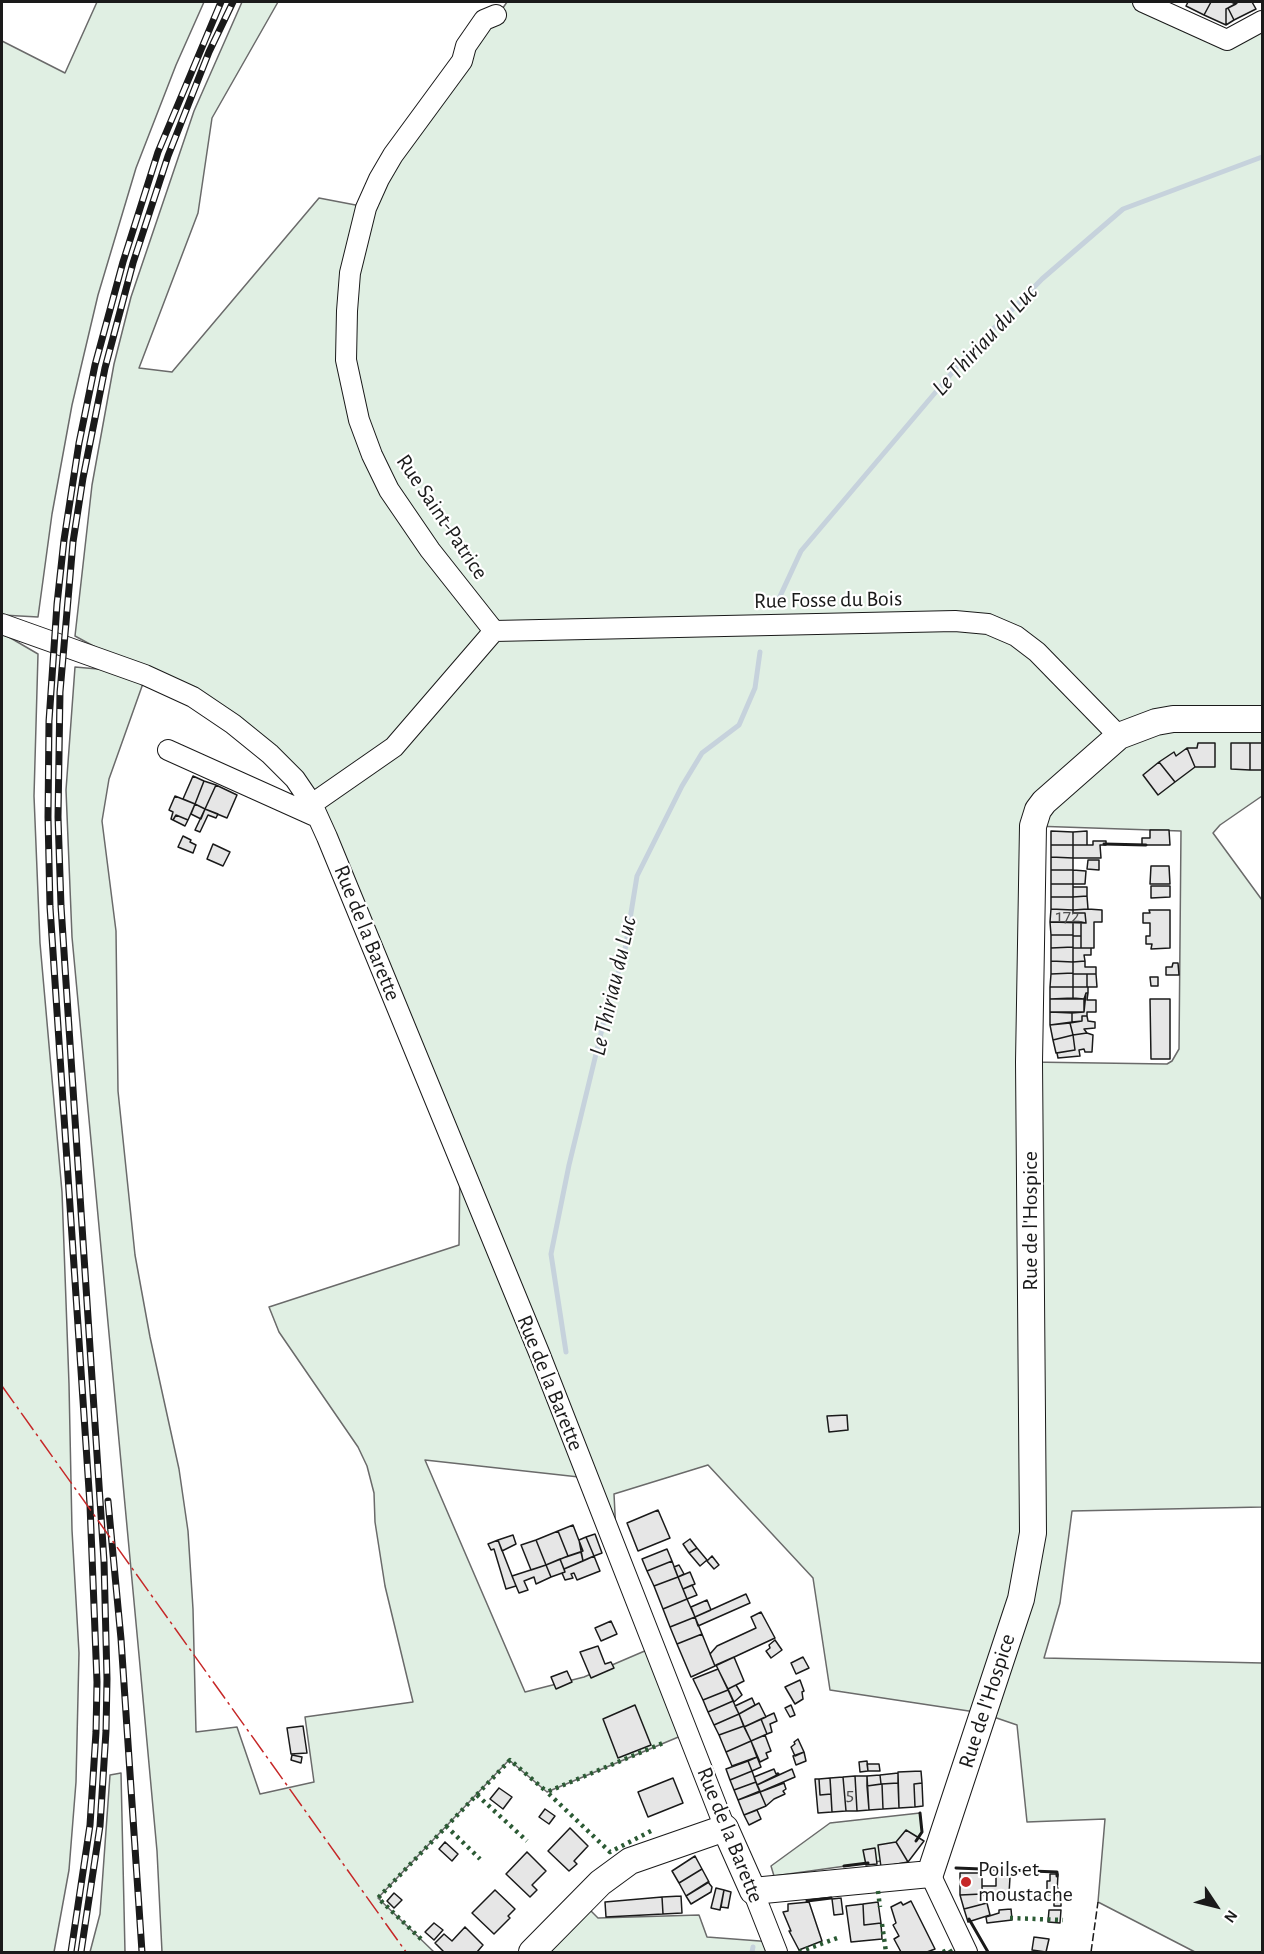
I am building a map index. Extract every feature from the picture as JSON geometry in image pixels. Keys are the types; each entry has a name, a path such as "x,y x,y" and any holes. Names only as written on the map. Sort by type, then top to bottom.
{"main road":[{"name":"Rue de l'Hospice","path":"930,1874 1021,1599 1033,1533 1029,1062 1033,826 1038,810 1044,802 1119,736 1173,718 1263,719"},
{"path":"532,1953 600,1883 630,1861 725,1828"},
{"name":"Rue de la Barette","path":"725,1828 753,1891"},
{"path":"753,1891 930,1874"}],"street":[{"path":"1143,2 1227,40 1263,21"},
{"name":"Rue Saint-Patrice","path":"494,631 430,550 389,490 372,455 359,420 346,360 350,273 366,207 393,155 462,61 478,51 494,27 502,8"},
{"name":"Rue Fosse du Bois","path":"494,631 955,621 988,624 1016,636 1037,652 1119,736"},
{"name":"Rue de la Barette","path":"2,624 145,675 192,697 233,724 270,754 295,779 315,810 535,1344 725,1828"},
{"path":"168,750 315,810 394,747 494,631"},
{"path":"930,1874 967,1953"},
{"name":"Rue de la Barette","path":"753,1891 777,1953"}],"green space":[{"path":"97,2 204,2 176,65 136,168 98,295 72,405 52,514 38,617 2,615 2,41 65,73"},
{"path":"242,2 278,2 212,118 198,213 139,368 172,372 319,198 366,207 507,2 1143,2 1227,40 1262,21 1262,796 1220,825 1213,833 1262,900 1262,1507 1072,1511 1060,1603 1044,1658 1262,1663 1262,1952 1195,1952 1098,1902 1105,1819 1027,1822 1017,1725 982,1713 830,1690 813,1578 708,1465 614,1494 617,1553 588,1478 425,1460 525,1692 584,1677 654,1647 688,1733 547,1792 509,1760 378,1898 434,1952 162,1952 157,1851 72,937 66,790 75,667 143,673 75,636 92,485 114,364 131,297 194,111","holes":["146,675 295,779 460,1161 459,1245 269,1307 279,1332 358,1447 367,1466 374,1493 375,1522 385,1586 413,1702 305,1717 314,1782 260,1794 237,1727 196,1732 193,1609 188,1531 179,1469 150,1337 135,1255 118,1091 116,931 102,821 109,779","1033,826 1181,831 1179,1049 1172,1061 1167,1064 1029,1062"]},
{"path":"2,633 38,654 34,796 40,943 62,1192 72,1530 79,1653 76,1782 69,1870 54,1952 2,1952"},
{"path":"121,1773 125,1952 90,1952 100,1914 110,1775"},
{"path":"920,1813 922,1832 903,1858 774,1876 771,1866 830,1823"},
{"path":"590,1910 598,1918 699,1915 707,1937 773,1942 777,1952 549,1952"}],"building":[{"path":"1188,2 1211,2 1204,15 1186,6"},
{"path":"1211,2 1236,4 1226,9 1226,25 1204,15"},
{"path":"1236,2 1252,2 1256,9 1234,20 1228,8"},
{"path":"1228,8 1234,20 1226,25 1226,9"},
{"path":"1198,743 1215,743 1215,767 1195,767 1187,748 1197,748"},
{"path":"1231,743 1250,743 1250,770 1231,769"},
{"path":"1250,743 1262,743 1262,770 1250,770"},
{"path":"1187,748 1195,767 1175,782 1159,762 1174,752 1176,756"},
{"path":"1159,762 1175,782 1158,795 1143,775"},
{"path":"193,776 204,781 195,804 183,799"},
{"path":"204,781 216,785 205,809 195,804"},
{"path":"216,785 237,795 227,818 205,809"},
{"path":"175,796 195,804 188,820 176,815 173,820 171,819 173,812 169,810"},
{"path":"195,804 205,809 201,819 191,814"},
{"path":"205,809 218,814 216,818 208,815 200,832 195,830"},
{"path":"176,815 188,820 185,826 173,820"},
{"path":"1150,830 1169,830 1170,845 1142,845 1142,838 1150,838"},
{"path":"1051,831 1073,832 1073,845 1051,845"},
{"path":"1087,831 1087,845 1073,845 1073,832"},
{"path":"183,836 196,845 193,853 178,847"},
{"path":"1093,841 1106,841 1106,845 1100,845 1101,858 1073,858 1073,845 1093,845"},
{"path":"213,844 230,852 223,866 207,859"},
{"path":"1051,845 1073,845 1073,858 1051,857"},
{"path":"1051,857 1073,858 1073,870 1051,870"},
{"path":"1088,860 1099,860 1099,870 1087,869"},
{"path":"1151,866 1169,866 1170,884 1150,884"},
{"path":"1051,870 1073,870 1073,884 1051,884"},
{"path":"1073,870 1086,871 1085,884 1073,884"},
{"path":"1051,884 1073,884 1073,897 1051,897"},
{"path":"1151,886 1170,886 1170,897 1151,898"},
{"path":"1073,887 1087,887 1087,896 1073,897"},
{"path":"1087,896 1088,909 1073,910 1073,897"},
{"path":"1051,897 1073,897 1073,910 1051,909"},
{"path":"1051,909 1085,913 1086,923 1050,922"},
{"path":"1073,910 1102,910 1102,922 1094,922 1094,948 1081,948 1081,922 1086,923 1085,913 1073,913"},
{"path":"1149,910 1170,910 1170,948 1151,949 1152,944 1146,944 1146,936 1150,936 1150,923 1143,923 1143,913 1150,913"},
{"path":"1050,922 1073,922 1073,935 1051,935"},
{"path":"1073,922 1081,922 1081,936 1073,936"},
{"path":"1051,935 1073,935 1073,947 1051,948"},
{"path":"1073,936 1081,936 1081,948 1073,948"},
{"path":"1073,947 1073,962 1051,961 1051,948"},
{"path":"1073,948 1091,948 1091,955 1084,955 1085,961 1073,962"},
{"path":"1051,961 1073,962 1073,973 1051,974"},
{"path":"1085,961 1085,967 1096,967 1096,974 1073,974 1073,962"},
{"path":"1173,963 1178,963 1179,975 1166,975 1166,967 1172,967"},
{"path":"1073,973 1073,987 1050,987 1051,974"},
{"path":"1073,974 1087,974 1087,987 1073,987"},
{"path":"1087,974 1096,974 1097,987 1087,987"},
{"path":"1150,977 1158,977 1158,986 1151,986"},
{"path":"1050,987 1073,987 1073,998 1050,999"},
{"path":"1073,987 1088,987 1088,993 1084,999 1073,998"},
{"path":"1086,993 1088,993 1087,1000 1096,1000 1096,1012 1087,1012 1087,1016 1082,1016 1082,1021 1072,1022 1072,1013 1084,1012"},
{"path":"1050,999 1084,999 1084,1012 1050,1012"},
{"path":"1150,999 1170,999 1170,1059 1151,1059"},
{"path":"1050,1012 1072,1013 1072,1022 1050,1025"},
{"path":"1082,1016 1087,1016 1088,1021 1095,1022 1095,1028 1084,1029 1087,1033 1073,1035 1070,1023 1082,1021"},
{"path":"1070,1023 1073,1035 1053,1040 1050,1025"},
{"path":"1087,1033 1093,1035 1092,1052 1085,1052 1084,1049 1079,1050 1080,1056 1058,1058 1057,1053 1075,1050 1073,1035"},
{"path":"1073,1035 1075,1050 1056,1053 1053,1040"},
{"path":"847,1415 848,1430 829,1432 827,1416"},
{"path":"658,1510 670,1538 638,1551 627,1523"},
{"path":"573,1525 583,1551 568,1556 558,1531"},
{"path":"558,1531 568,1556 546,1565 536,1540"},
{"path":"595,1534 602,1553 594,1556 586,1537"},
{"path":"513,1535 516,1544 502,1551 498,1540"},
{"path":"586,1537 594,1556 583,1561 579,1540"},
{"path":"690,1539 697,1548 689,1553 683,1544"},
{"path":"498,1540 516,1586 506,1589 494,1549 491,1550 488,1544"},
{"path":"536,1540 546,1565 531,1570 521,1545"},
{"path":"697,1548 707,1560 700,1566 689,1553"},
{"path":"667,1549 672,1561 647,1571 642,1559"},
{"path":"581,1552 583,1561 564,1569 560,1559"},
{"path":"594,1556 600,1571 577,1580 574,1573 571,1574 573,1578 565,1580 562,1573 565,1572 564,1569"},
{"path":"712,1556 719,1565 714,1569 707,1561"},
{"path":"560,1559 565,1572 551,1577 546,1565"},
{"path":"672,1561 678,1577 654,1586 647,1571"},
{"path":"546,1565 551,1577 536,1584 534,1577 524,1581 528,1590 519,1593 512,1576"},
{"path":"679,1565 684,1574 678,1577 674,1567"},
{"path":"690,1572 695,1584 683,1589 678,1577"},
{"path":"678,1577 687,1599 663,1609 654,1586"},
{"path":"692,1585 697,1595 687,1599 683,1589"},
{"path":"746,1594 750,1603 698,1626 695,1617"},
{"path":"687,1599 695,1617 670,1627 663,1609"},
{"path":"707,1600 711,1610 695,1617 691,1607"},
{"path":"761,1612 775,1638 715,1666 710,1654 717,1646 756,1628 751,1617"},
{"path":"695,1617 702,1634 677,1644 670,1627"},
{"path":"611,1621 617,1634 601,1641 595,1628"},
{"path":"702,1634 715,1666 691,1677 677,1644"},
{"path":"775,1640 782,1650 771,1658 766,1651"},
{"path":"598,1646 605,1664 611,1662 614,1668 591,1678 580,1652"},
{"path":"734,1657 744,1681 728,1689 716,1665"},
{"path":"803,1657 809,1668 796,1674 791,1663"},
{"path":"718,1669 728,1690 703,1700 693,1679"},
{"path":"567,1671 572,1682 556,1689 551,1677"},
{"path":"800,1680 804,1691 802,1692 803,1699 795,1704 785,1687"},
{"path":"736,1685 742,1695 734,1702 728,1689"},
{"path":"728,1690 733,1701 708,1712 703,1700"},
{"path":"752,1698 755,1705 739,1714 735,1706"},
{"path":"733,1701 739,1714 714,1725 708,1712"},
{"path":"759,1703 766,1717 744,1727 739,1714"},
{"path":"635,1705 651,1745 618,1758 603,1719"},
{"path":"791,1705 795,1715 790,1717 785,1708"},
{"path":"774,1713 777,1721 770,1724 772,1732 767,1734 761,1719"},
{"path":"739,1714 744,1726 719,1735 714,1725"},
{"path":"761,1719 767,1734 751,1741 744,1727"},
{"path":"303,1726 307,1753 291,1754 287,1728"},
{"path":"744,1726 751,1741 726,1752 719,1735"},
{"path":"765,1735 771,1751 766,1753 768,1758 760,1762 751,1741"},
{"path":"798,1739 804,1752 795,1756 791,1747"},
{"path":"751,1741 757,1757 732,1766 726,1752"},
{"path":"804,1752 806,1761 796,1765 793,1756"},
{"path":"292,1755 302,1757 301,1763 291,1760"},
{"path":"757,1757 761,1767 752,1771 748,1761"},
{"path":"748,1761 752,1771 730,1780 726,1769"},
{"path":"867,1761 868,1771 860,1772 859,1762"},
{"path":"867,1764 879,1764 880,1771 868,1771"},
{"path":"774,1769 776,1774 779,1774 757,1785 754,1777"},
{"path":"792,1769 795,1777 760,1792 757,1785"},
{"path":"752,1771 756,1782 734,1790 730,1780"},
{"path":"921,1771 922,1783 914,1784 915,1807 899,1808 898,1772"},
{"path":"898,1773 898,1783 881,1784 880,1775"},
{"path":"880,1775 881,1784 867,1786 867,1776"},
{"path":"855,1776 857,1811 846,1811 843,1777"},
{"path":"855,1776 867,1776 869,1810 857,1811"},
{"path":"843,1777 846,1811 832,1812 830,1778"},
{"path":"673,1778 683,1803 648,1817 638,1792"},
{"path":"830,1778 831,1794 820,1795 819,1779"},
{"path":"815,1779 819,1779 820,1795 831,1794 832,1812 818,1813"},
{"path":"756,1782 760,1791 738,1800 734,1790"},
{"path":"784,1783 785,1794 766,1806 760,1792"},
{"path":"898,1783 899,1808 883,1809 882,1784"},
{"path":"922,1783 923,1806 915,1807 914,1784"},
{"path":"882,1784 883,1809 869,1810 867,1786"},
{"path":"499,1788 512,1797 503,1809 490,1799"},
{"path":"760,1792 766,1806 744,1815 738,1800"},
{"path":"545,1809 555,1816 549,1824 539,1817"},
{"path":"757,1810 761,1819 749,1825 744,1815"},
{"path":"570,1828 588,1846 574,1861 577,1864 569,1871 548,1851"},
{"path":"906,1830 924,1841 908,1862 896,1842"},
{"path":"445,1842 458,1854 452,1861 439,1849"},
{"path":"896,1842 908,1862 881,1867 878,1845"},
{"path":"875,1848 877,1864 866,1865 863,1850"},
{"path":"527,1852 546,1871 532,1885 537,1890 530,1897 506,1874"},
{"path":"695,1856 702,1869 679,1883 672,1871"},
{"path":"702,1869 709,1882 686,1896 679,1883"},
{"path":"960,1873 982,1873 982,1894 960,1895"},
{"path":"1050,1874 1058,1874 1057,1892 1047,1892 1047,1881 1050,1881"},
{"path":"996,1875 1010,1877 1009,1894 982,1894 982,1886 996,1886"},
{"path":"708,1882 712,1887 711,1892 691,1904 686,1896"},
{"path":"716,1888 724,1890 720,1910 711,1908"},
{"path":"495,1890 515,1909 508,1916 510,1918 494,1934 472,1913"},
{"path":"724,1890 731,1892 728,1908 721,1907"},
{"path":"394,1893 402,1900 394,1908 387,1901"},
{"path":"982,1894 987,1903 964,1909 960,1895"},
{"path":"681,1896 682,1913 663,1914 662,1897"},
{"path":"1054,1896 1061,1896 1061,1906 1054,1906"},
{"path":"662,1897 663,1914 606,1917 605,1902"},
{"path":"841,1898 843,1914 834,1915 832,1899"},
{"path":"911,1901 935,1949 927,1952 901,1952 894,1939 899,1936 893,1925 896,1923 891,1907 901,1902 903,1905"},
{"path":"809,1902 822,1941 799,1950 789,1931 791,1931 783,1912 788,1911 788,1904"},
{"path":"878,1902 881,1923 864,1925 863,1904"},
{"path":"987,1903 990,1915 968,1922 964,1909"},
{"path":"863,1904 864,1925 881,1923 882,1939 851,1942 846,1906"},
{"path":"1011,1909 1012,1920 987,1923 986,1917 999,1913 999,1910"},
{"path":"1049,1910 1061,1910 1060,1923 1048,1922"},
{"path":"434,1923 443,1930 434,1940 425,1932"},
{"path":"465,1927 483,1945 477,1952 444,1952 435,1943 444,1934 452,1941"},
{"path":"1034,1937 1049,1939 1046,1952 1032,1950"}],"waterway":[{"name":"Le Thiriau du Luc","path":"776,605 801,551 962,361 1042,279 1123,209 1262,157"},
{"name":"Le Thiriau du Luc","path":"566,1352 551,1254 569,1165 605,1017 625,950 637,876 682,786 702,753 739,725 755,688 760,652"},
{"name":"Le Thiriau du Luc","path":"752,1952 753,1947"}],"railway":[{"path":"71,1952 90,1825 97,1682 90,1505 50,907 49,721 57,604 79,443 95,365 123,262 158,152 221,2"},
{"path":"81,1952 100,1826 107,1679 104,1561 61,906 58,817 60,692 73,542 105,368 133,263 168,156 209,52 233,2"},
{"path":"108,1501 121,1639 142,1952"}],"hedge":[{"path":"651,1831 610,1852 547,1792 663,1743"},
{"path":"421,1939 378,1898 510,1760 547,1792"},
{"path":"477,1795 527,1841"},
{"path":"446,1826 480,1859"},
{"path":"878,1891 880,1907"},
{"path":"1010,1918 1063,1920"},
{"path":"882,1924 886,1952"},
{"path":"799,1952 840,1937"},
{"path":"943,1952 949,1949 951,1952"}],"fence":[{"path":"1091,1952 1098,1902"}],"wall":[{"path":"1104,844 1146,845"},
{"path":"916,1841 922,1832 920,1813"},
{"path":"844,1866 868,1863"},
{"path":"956,1868 1057,1872 1057,1876"},
{"path":"1008,1893 1057,1894 1057,1888"},
{"path":"807,1901 831,1898"},
{"path":"969,1919 988,1952"}],"power":[{"path":"2,1386 406,1952"}],"place":[{"name":"Poils et moustache","path":"966,1882"}]}
